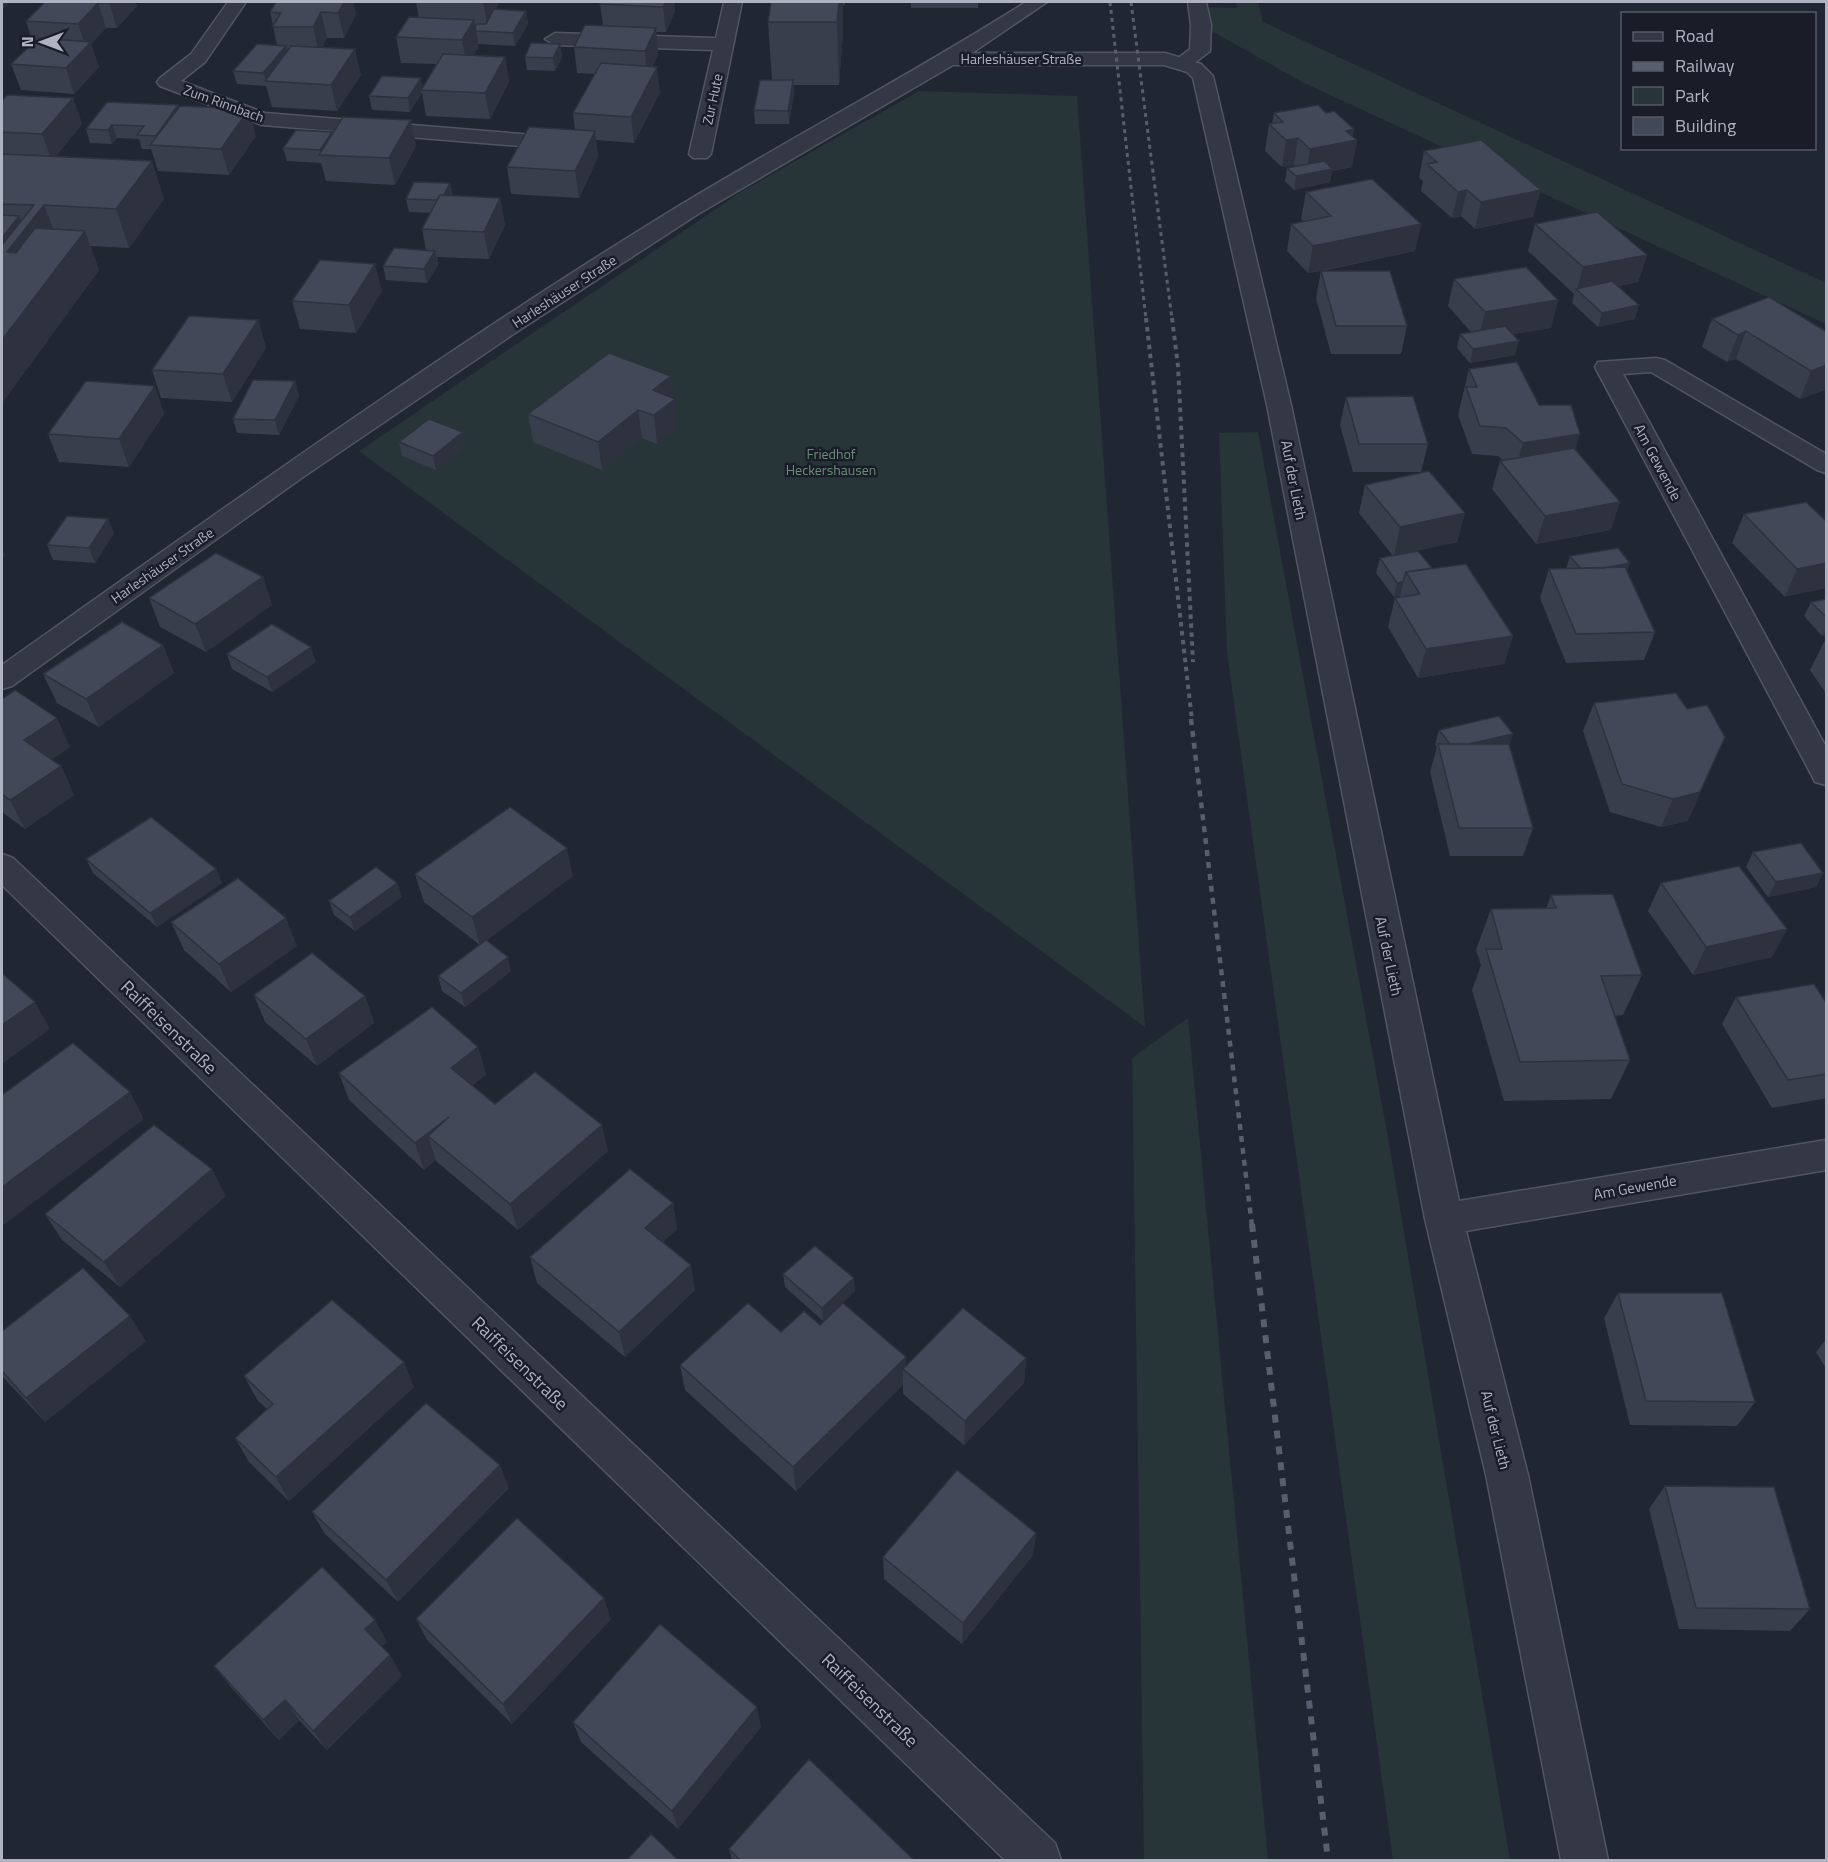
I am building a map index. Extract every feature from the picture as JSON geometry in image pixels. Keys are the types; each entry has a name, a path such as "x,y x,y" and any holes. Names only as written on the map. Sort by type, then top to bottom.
{"street":[{"name":"Zum Rinnbach","path":"237,2 198,58 167,82 262,119 533,141"},
{"name":"Zur Hute","path":"700,154 733,2"},
{"path":"949,59 1038,2"},
{"path":"1182,63 1200,51 1201,25 1197,2"},
{"path":"555,39 723,44"},
{"name":"Harleshäuser Straße","path":"2,679 294,471 507,328 690,209 949,59 1117,58 1165,59 1182,63"},
{"name":"Auf der Lieth","path":"1182,63 1203,76 1256,300 1444,1219 1507,1475 1585,1860"},
{"name":"Am Gewende","path":"1827,465 1656,364 1607,367 1827,774"},
{"name":"Raiffeisenstraße","path":"2,866 1038,1860"},
{"name":"Am Gewende","path":"1444,1219 1827,1155"}],"green space":[{"path":"1236,2 1258,2 1263,22 1826,283 1826,324 1302,82 1201,25 1198,7 1237,8"},
{"name":"Friedhof Heckershausen","path":"919,91 1077,96 1145,1027 359,451 741,192"},
{"path":"1258,432 1387,1132 1510,1860 1393,1860 1227,652 1219,433"},
{"path":"1188,1018 1268,1860 1144,1860 1132,1058"}],"building":[{"path":"45,2 110,2 98,3 78,24 26,21"},
{"path":"276,2 344,2 338,13 321,12 313,27 272,27 281,13 270,12"},
{"path":"601,2 666,2 663,7 600,4"},
{"path":"771,2 839,2 837,22 768,22"},
{"path":"494,9 526,11 513,33 476,31 475,26 486,24"},
{"path":"409,17 474,20 462,40 396,37"},
{"path":"585,25 656,28 645,51 574,47"},
{"path":"38,38 91,42 66,68 11,64"},
{"path":"531,43 560,44 553,58 525,57"},
{"path":"257,44 286,46 263,73 233,71"},
{"path":"291,46 355,49 331,85 265,81"},
{"path":"443,54 505,57 485,93 421,90"},
{"path":"601,63 657,67 631,117 573,113"},
{"path":"382,76 421,78 408,98 369,96"},
{"path":"760,80 793,80 788,111 754,110"},
{"path":"7,95 73,98 42,134 2,132 2,101"},
{"path":"107,102 178,105 156,136 137,135 144,126 112,125 108,130 86,129"},
{"path":"1318,105 1326,113 1334,111 1354,129 1346,131 1357,140 1310,149 1298,138 1286,140 1269,124 1283,122 1274,113"},
{"path":"180,106 249,109 221,149 150,145"},
{"path":"343,117 411,120 389,158 319,155"},
{"path":"529,127 595,131 575,171 507,167"},
{"path":"296,130 332,132 320,150 283,148"},
{"path":"1481,140 1541,190 1481,202 1467,190 1458,192 1427,164 1437,162 1424,151"},
{"path":"2,154 152,161 116,209 44,205 7,252 16,253 35,228 85,231 2,340 2,245 34,205 2,204"},
{"path":"1324,161 1333,169 1296,176 1287,168"},
{"path":"1372,179 1421,224 1313,246 1291,224 1331,216 1306,192"},
{"path":"414,182 450,183 444,195 440,195 437,200 406,199"},
{"path":"440,195 500,198 484,232 422,229"},
{"path":"1597,212 1647,255 1583,267 1535,224"},
{"path":"2,215 19,216 2,238"},
{"path":"394,248 435,251 424,269 383,266"},
{"path":"320,260 375,264 349,305 292,301"},
{"path":"1526,267 1558,300 1485,312 1454,279"},
{"path":"1321,271 1390,271 1407,326 1336,326"},
{"path":"1612,281 1639,305 1602,313 1576,289"},
{"path":"1769,297 1827,332 1827,365 1811,371 1746,331 1738,335 1712,319"},
{"path":"189,316 258,320 223,374 152,370"},
{"path":"1505,326 1519,341 1473,349 1460,334"},
{"path":"609,353 671,376 653,390 675,399 654,415 638,410 598,442 528,414"},
{"path":"1517,362 1539,405 1571,405 1580,434 1523,443 1506,428 1480,426 1466,387 1477,387 1469,369"},
{"path":"253,380 295,381 275,420 233,419"},
{"path":"86,381 155,386 119,439 48,434"},
{"path":"1413,396 1428,444 1359,444 1346,397"},
{"path":"429,419 463,432 433,456 399,442"},
{"path":"1574,448 1620,502 1545,516 1500,461"},
{"path":"1429,471 1465,513 1400,527 1365,485"},
{"path":"1806,502 1827,522 1827,563 1797,569 1744,514"},
{"path":"67,516 108,519 89,548 47,545"},
{"path":"1618,548 1630,563 1604,568 1580,568 1570,556"},
{"path":"1418,551 1432,568 1406,572 1403,582 1397,583 1380,558"},
{"path":"216,553 263,577 195,624 149,598"},
{"path":"1466,564 1513,636 1426,649 1395,598 1420,594 1406,572"},
{"path":"1625,567 1655,632 1576,634 1549,569"},
{"path":"1827,599 1827,618 1811,602"},
{"path":"122,622 163,645 86,699 43,674"},
{"path":"272,624 311,647 267,677 227,654"},
{"path":"15,690 57,718 24,740 61,766 10,800 2,794 2,699"},
{"path":"1676,693 1687,709 1707,705 1725,737 1700,792 1673,799 1622,784 1594,703"},
{"path":"1499,716 1513,734 1469,744 1450,744 1439,730"},
{"path":"1438,744 1509,744 1533,828 1459,828"},
{"path":"510,807 567,848 472,917 415,874"},
{"path":"151,817 216,869 150,913 86,859"},
{"path":"1801,843 1823,873 1776,882 1753,852"},
{"path":"1739,866 1787,929 1706,947 1661,883"},
{"path":"376,867 397,883 350,917 329,901"},
{"path":"238,878 286,918 219,964 171,922"},
{"path":"1613,894 1642,975 1601,976 1630,1060 1520,1062 1486,949 1502,949 1491,909 1556,908 1551,895"},
{"path":"486,940 508,957 461,993 438,976"},
{"path":"312,953 365,996 306,1039 254,995"},
{"path":"2,973 35,1002 2,1025"},
{"path":"1814,984 1827,1004 1827,1074 1788,1080 1736,997"},
{"path":"432,1007 478,1047 451,1068 495,1104 535,1072 602,1125 510,1204 428,1136 449,1117 415,1143 339,1073"},
{"path":"73,1043 130,1092 2,1187 2,1095"},
{"path":"154,1125 212,1169 104,1262 45,1214"},
{"path":"630,1169 673,1203 645,1228 691,1265 619,1332 530,1257"},
{"path":"815,1246 854,1278 822,1308 783,1274"},
{"path":"83,1268 130,1316 26,1398 2,1371 2,1331"},
{"path":"1618,1293 1722,1293 1755,1402 1646,1401"},
{"path":"332,1300 404,1362 276,1477 235,1438 273,1404 244,1376"},
{"path":"748,1303 781,1332 804,1311 820,1325 843,1303 906,1357 793,1467 680,1365"},
{"path":"963,1308 1026,1358 965,1421 903,1369"},
{"path":"426,1403 500,1465 386,1580 312,1512"},
{"path":"957,1470 1036,1533 963,1623 883,1557"},
{"path":"1665,1486 1774,1487 1810,1609 1696,1608"},
{"path":"517,1518 604,1598 503,1704 416,1619"},
{"path":"322,1567 375,1620 365,1629 390,1655 313,1731 285,1700 263,1720 214,1666"},
{"path":"660,1624 757,1707 672,1811 573,1722"},
{"path":"809,1759 914,1860 740,1860 729,1849"},
{"path":"651,1834 678,1860 627,1860"}],"railway":[{"path":"1110,2 1146,319"},
{"path":"1131,2 1172,319"},
{"path":"1146,318 1192,720"},
{"path":"1172,318 1178,366 1193,662"},
{"path":"1191,719 1252,1226"},
{"path":"1252,1224 1328,1860"}]}
